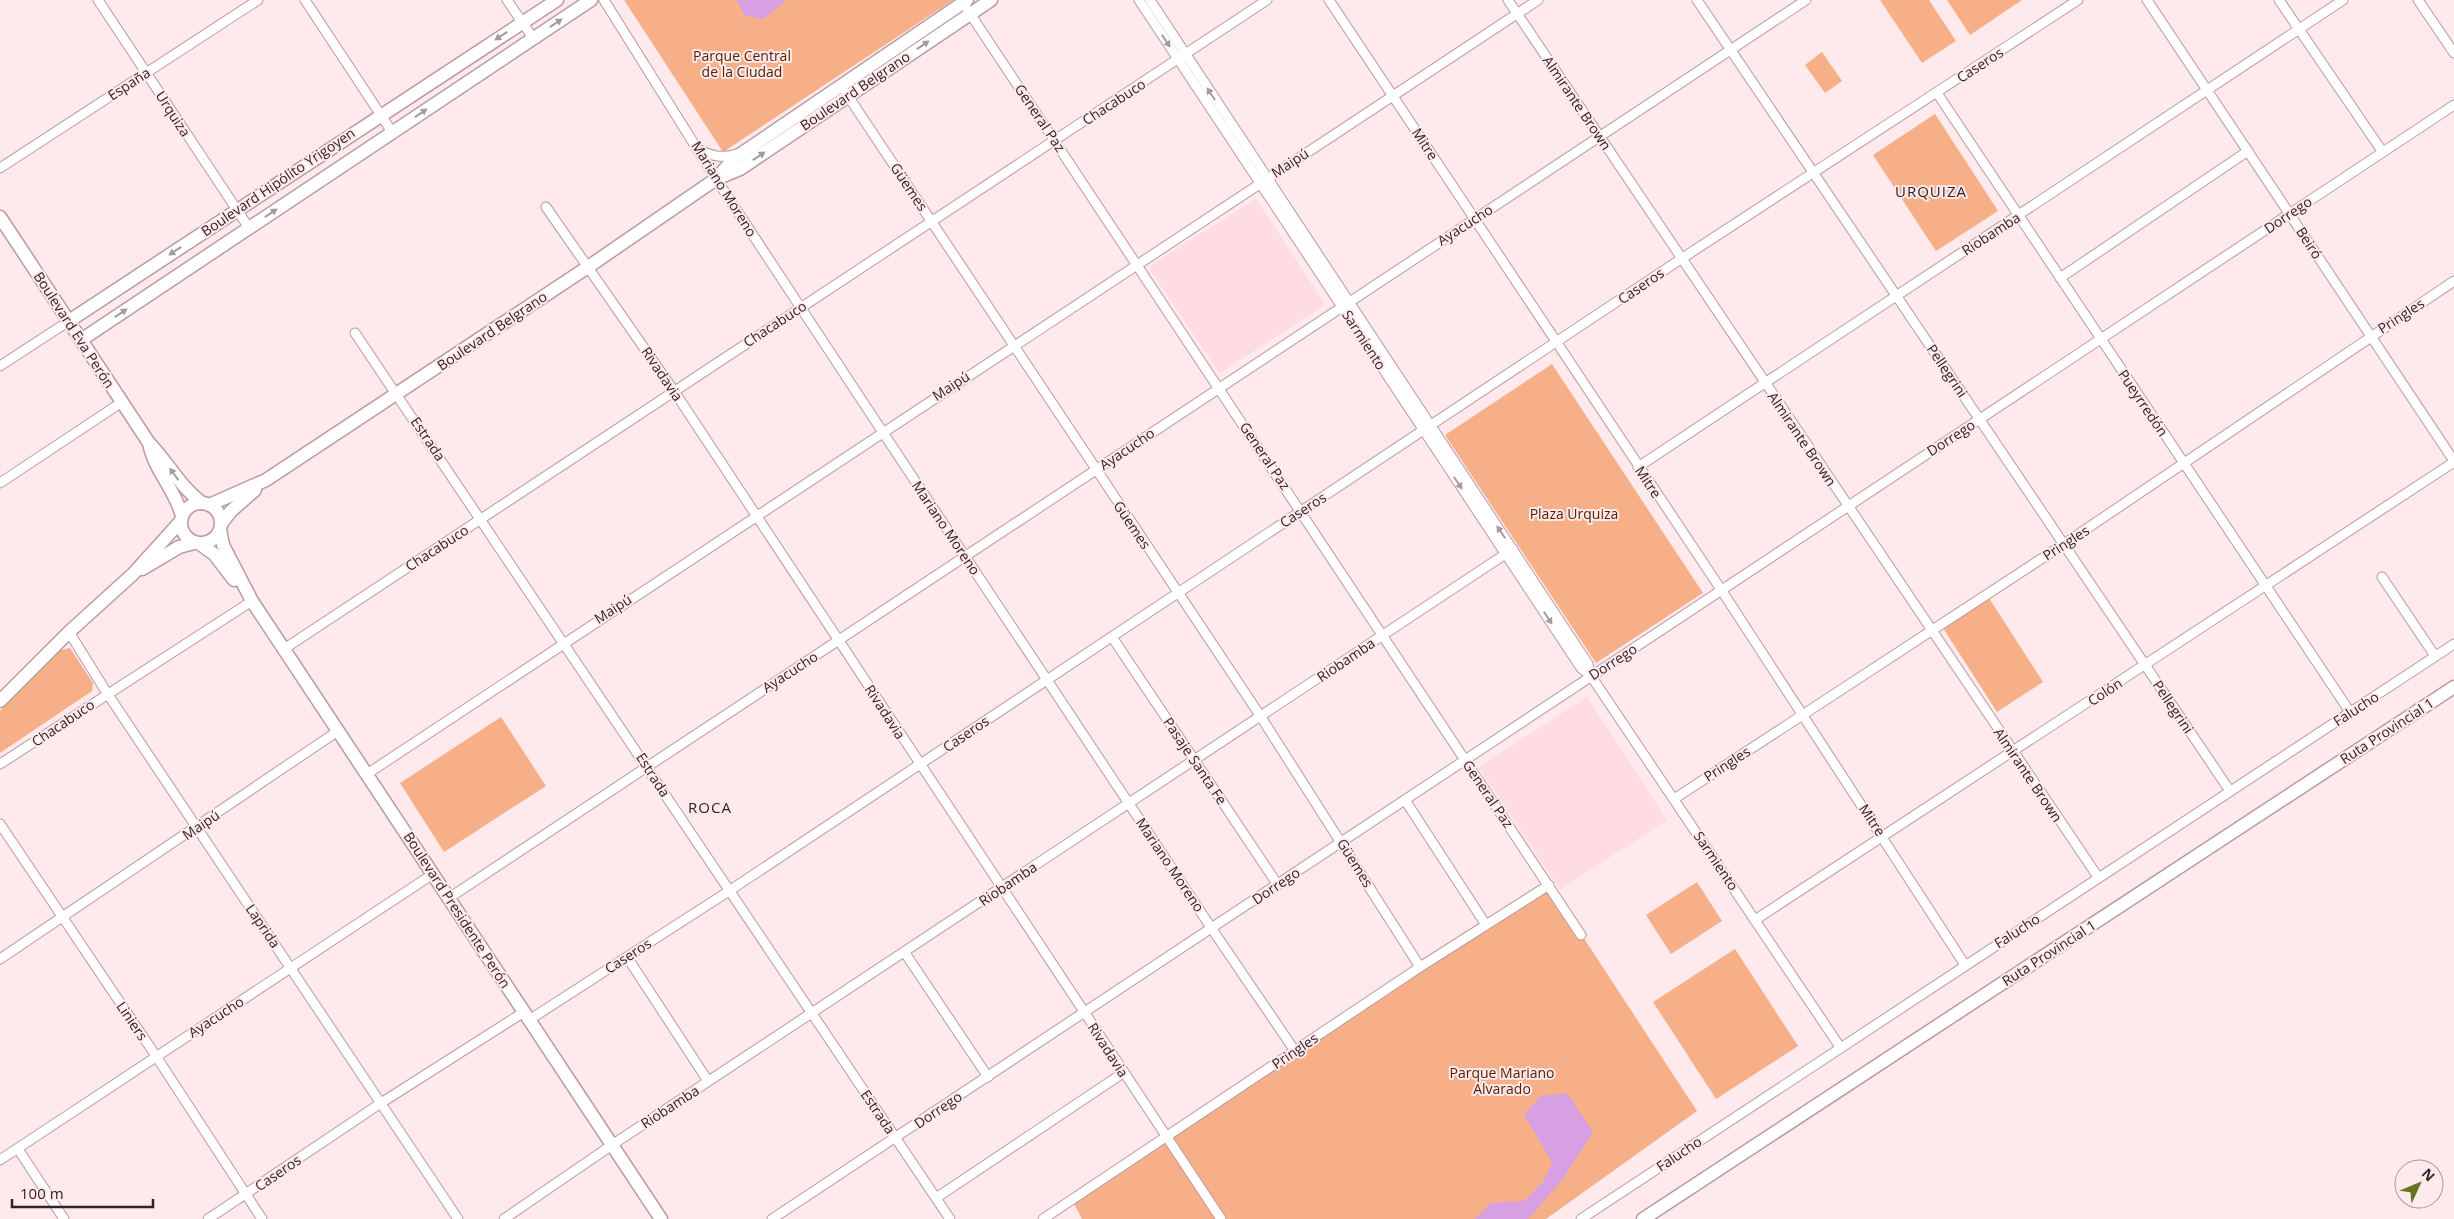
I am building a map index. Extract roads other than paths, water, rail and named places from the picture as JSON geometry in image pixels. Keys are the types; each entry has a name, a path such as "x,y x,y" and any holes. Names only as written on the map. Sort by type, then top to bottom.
{"street":[{"name":"Urquiza","path":"98,0 248,228"},
{"name":"España","path":"0,168 258,0"},
{"path":"305,0 392,132"},
{"path":"507,0 533,38"},
{"name":"Boulevard Hipólito Yrigoyen","path":"0,366 380,114 556,0"},
{"name":"Boulevard Hipólito Yrigoyen","path":"81,340 591,0"},
{"name":"Mariano Moreno","path":"604,0 700,150 716,179 882,432 1295,1051"},
{"name":"Boulevard Belgrano","path":"221,527 231,512 266,480 588,267 716,179 740,169 991,0"},
{"name":"Sarmiento","path":"1139,0 1182,57"},
{"name":"Sarmiento","path":"1150,0 1182,57 1509,552 1581,668 1591,676 1840,1047"},
{"name":"Chacabuco","path":"284,649 1267,0"},
{"name":"Mitre","path":"1329,0 1394,95 1555,343 1722,591 1801,716 1884,837 1965,965"},
{"name":"Almirante Brown","path":"1508,0 1930,630 2098,877"},
{"name":"Maipú","path":"366,774 563,642 1538,0"},
{"name":"Pellegrini","path":"1697,0 2230,791"},
{"name":"Ayacucho","path":"449,898 1806,0"},
{"name":"Caseros","path":"208,1219 381,1103 627,957 729,891 1681,259 2078,0"},
{"name":"Beiró","path":"2147,0 2454,462"},
{"path":"2279,0 2382,151"},
{"name":"Riobamba","path":"1638,467 2207,92 2343,0"},
{"path":"2418,0 2454,53"},
{"name":"Boulevard Belgrano","path":"716,179 732,160 743,152 840,84 965,1"},
{"name":"General Paz","path":"965,1 970,14 1582,935"},
{"name":"Güemes","path":"840,84 1261,717 1420,967"},
{"name":"Pueyrredón","path":"1937,93 2350,712"},
{"name":"Dorrego","path":"772,1219 2454,105"},
{"path":"700,150 712,156 723,158 743,152"},
{"path":"2060,278 2248,151"},
{"name":"Rivadavia","path":"546,207 674,391 1220,1219"},
{"name":"Boulevard Eva Perón","path":"0,217 149,443"},
{"name":"Pringles","path":"1674,799 2064,544 2454,281"},
{"name":"Estrada","path":"355,333 482,518 729,891 950,1219"},
{"path":"0,483 122,402"},
{"name":"Boulevard Presidente Perón","path":"149,443 160,454 188,494 218,513 223,545 252,600 661,1219"},
{"name":"Boulevard Presidente Perón","path":"149,443 152,459 178,500 183,534 214,554 252,600"},
{"name":"Colón","path":"1756,920 2267,587 2454,462"},
{"name":"Boulevard Belgrano","path":"205,504 266,480"},
{"path":"0,701 69,632 133,574 190,506 205,504"},
{"path":"133,574 179,547 213,540 221,527"},
{"name":"Riobamba","path":"504,1219 708,1081 813,1014 1509,552"},
{"path":"2382,577 2436,656"},
{"name":"Chacabuco","path":"0,764 252,600"},
{"name":"Laprida","path":"69,632 107,693 458,1219"},
{"name":"Pasaje Santa Fe","path":"1112,637 1278,885"},
{"name":"Falucho","path":"1581,1219 2454,644"},
{"name":"Ruta Provincial 1","path":"1643,1219 2454,687"},
{"name":"Maipú","path":"0,958 197,828 338,731"},
{"path":"1405,800 1486,925"},
{"name":"Liniers","path":"0,824 156,1056 262,1219"},
{"name":"Ayacucho","path":"0,1160 433,874"},
{"name":"Pringles","path":"1043,1219 1420,967 1549,885"},
{"path":"905,952 988,1077"},
{"path":"627,957 708,1081"},
{"path":"936,1198 1123,1073"},
{"path":"18,1149 64,1219"}],"district":[{"name":"URQUIZA","path":"1931,192"},
{"name":"ROCA","path":"710,808"}],"park label":[{"name":"Parque Central de la Ciudad","path":"742,64"},
{"name":"Plaza Urquiza","path":"1574,514"},
{"name":"Parque Mariano Alvarado","path":"1502,1082"}]}
